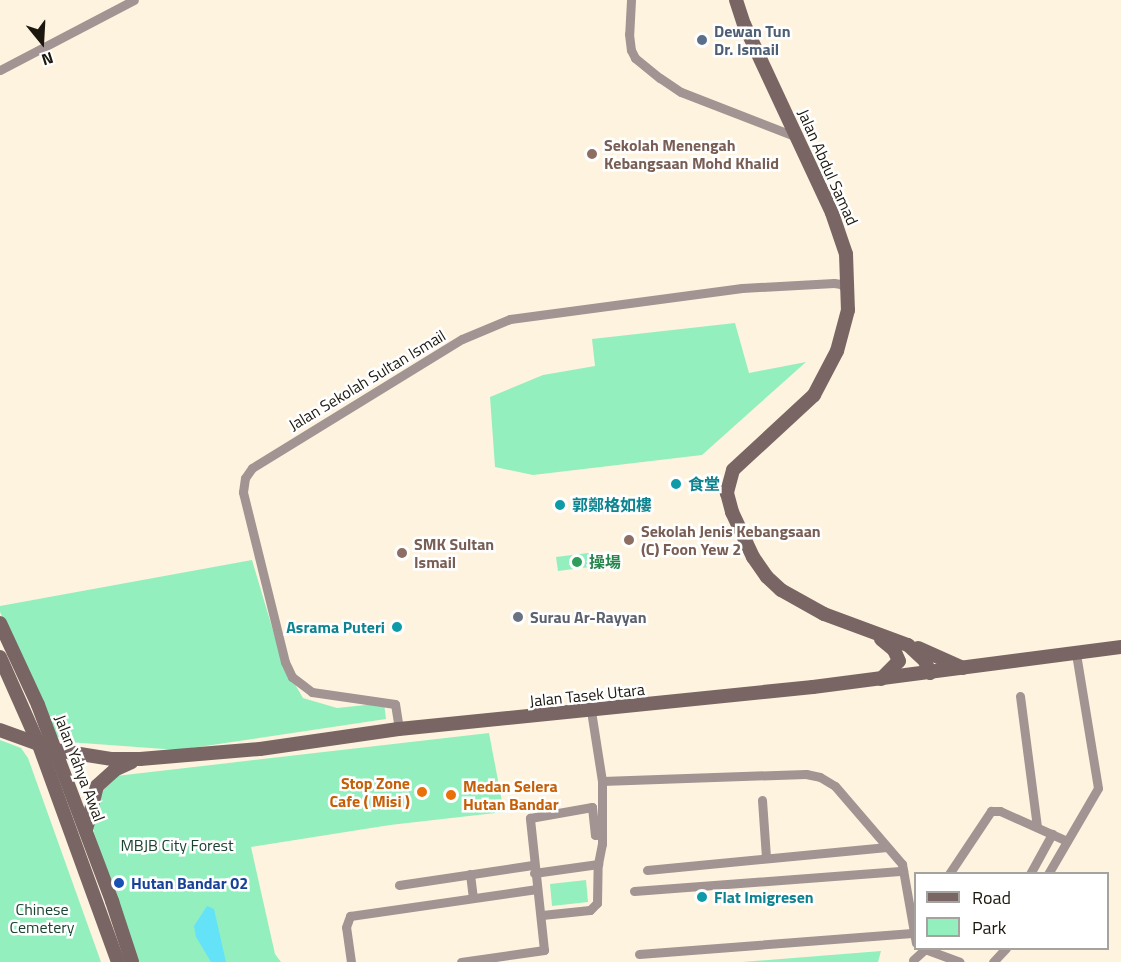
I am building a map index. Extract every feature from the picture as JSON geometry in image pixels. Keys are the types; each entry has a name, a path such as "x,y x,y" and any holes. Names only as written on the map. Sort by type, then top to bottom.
{"street":[{"path":"2,66 134,0"},
{"path":"631,0 629,34 635,58 681,92 797,137"},
{"name":"Jalan Abdul Samad","path":"736,0 744,24 822,189 839,234 846,254 848,310 842,334 826,376 814,394 738,462 729,478 727,493 732,512 753,557 774,584 824,614 908,645 919,655 930,673"},
{"name":"Jalan Sekolah Sultan Ismail","path":"399,729 395,704 312,692 292,677 285,662 243,492 245,478 252,468 462,339 510,319 742,288 834,283 841,284 848,291"},
{"name":"Jalan Yahya Awal","path":"0,623 38,705 86,830 132,962"},
{"path":"876,634 898,657 896,666 881,679"},
{"path":"893,641 904,641 967,669"},
{"name":"Jalan Tasek Utara","path":"0,730 55,750 112,759 140,759 260,749 399,729 591,711 881,679 967,669 1121,646"},
{"path":"1031,872 1098,788 1076,654"},
{"name":"Jalan Yahya Awal","path":"0,657 39,745 118,962"},
{"path":"1020,696 1037,827"},
{"path":"542,915 592,909 597,903 598,864 602,834 602,781 591,711"},
{"path":"86,830 98,786 116,769 140,759"},
{"path":"602,781 806,774 820,777 835,786 902,864 913,903 912,933 914,940"},
{"path":"762,800 766,857"},
{"path":"461,962 544,950 530,818 592,807 595,835 602,834"},
{"path":"950,872 991,811 1000,811 1060,838"},
{"path":"1048,872 1060,838"},
{"path":"647,870 887,847"},
{"path":"399,885 470,874 598,864"},
{"path":"634,891 903,871"},
{"path":"470,874 473,898"},
{"path":"351,962 346,927 348,917 537,889"},
{"path":"639,954 912,933"},
{"path":"914,960 922,950"},
{"path":"926,950 960,962"},
{"path":"993,962 1004,950"}],"green space":[{"path":"735,323 749,373 806,362 702,455 533,475 495,467 490,397 543,375 595,366 592,339"},
{"name":"操場","path":"596,552 598,566 558,571 556,557"},
{"path":"252,560 283,664 303,698 337,708 384,703 386,719 178,750 68,742 54,735 0,612 0,606"},
{"name":"MBJB City Forest","path":"489,733 504,812 390,825 251,847 275,954 281,962 137,962 94,833 92,803 116,776"},
{"name":"Chinese Cemetery","path":"0,740 21,748 28,758 101,962 0,962"},
{"path":"586,880 588,902 552,906 550,884"},
{"path":"881,951 878,962 742,962"}],"water":[{"path":"207,906 214,909 226,962 211,962 196,937 194,926"}],"place":[{"name":"Dewan Tun Dr. Ismail","path":"702,40"},
{"name":"Sekolah Menengah Kebangsaan Mohd Khalid","path":"592,154"},
{"name":"食堂","path":"676,484"},
{"name":"郭鄭格如樓","path":"560,505"},
{"name":"Sekolah Jenis Kebangsaan (C) Foon Yew 2","path":"629,540"},
{"name":"SMK Sultan Ismail","path":"402,553"},
{"name":"操場","path":"577,562"},
{"name":"Surau Ar-Rayyan","path":"518,617"},
{"name":"Asrama Puteri","path":"397,627"},
{"name":"Stop Zone Cafe ( Misi )","path":"422,792"},
{"name":"Medan Selera Hutan Bandar","path":"451,795"},
{"name":"Hutan Bandar 02","path":"119,883"},
{"name":"Flat Imigresen","path":"702,897"}]}
